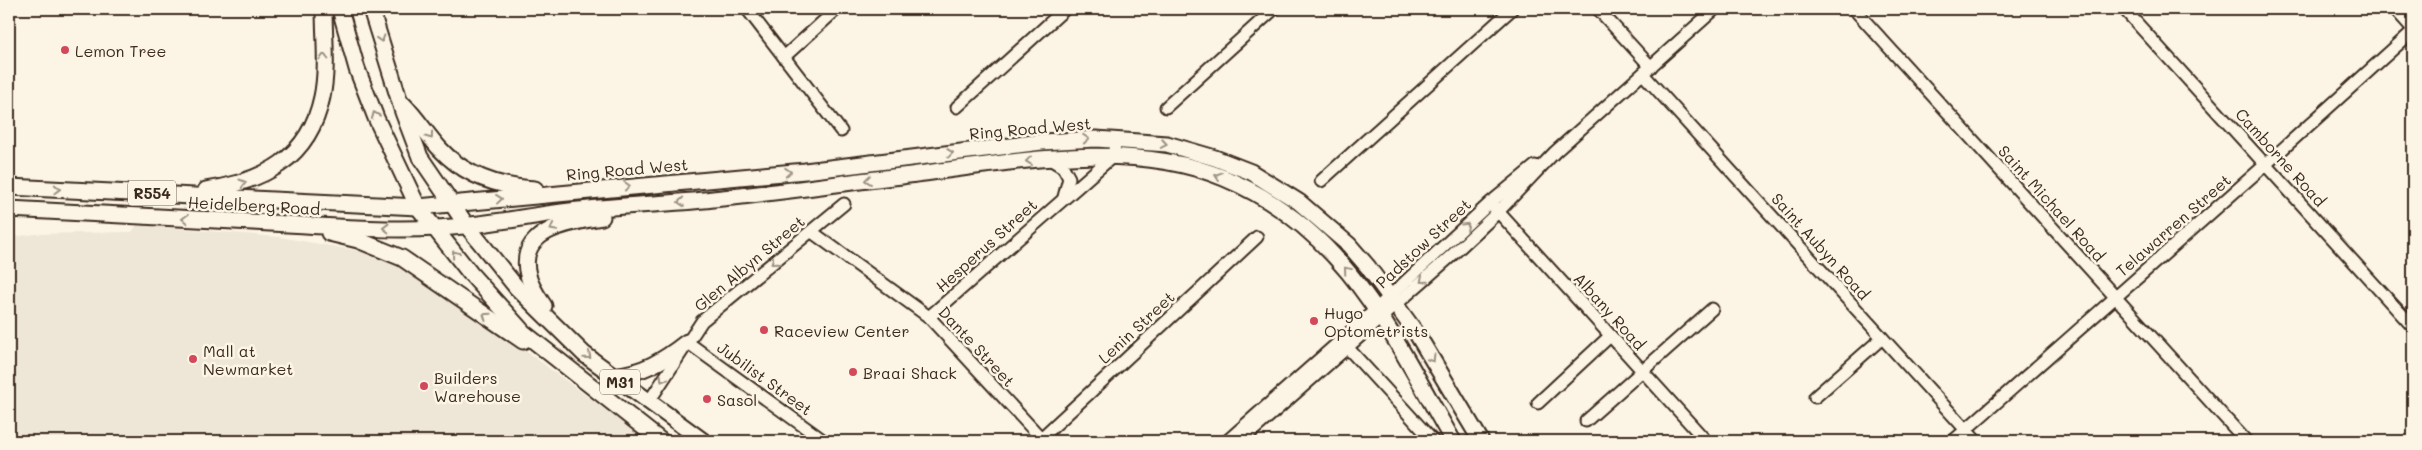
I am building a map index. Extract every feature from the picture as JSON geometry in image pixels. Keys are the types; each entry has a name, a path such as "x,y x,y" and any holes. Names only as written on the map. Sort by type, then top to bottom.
{"main road":[{"path":"178,194 231,186 256,179 278,166 294,152 306,135 322,97 324,9"},
{"path":"340,9 357,69 376,118 418,207 435,228"},
{"path":"371,9 399,99 420,157 450,205 467,226"},
{"path":"399,99 451,160 485,180 507,186 579,191"},
{"name":"Ring Road West","path":"450,205 579,191 804,171 1042,142 1116,139 1167,144 1193,151 1251,172 1276,186 1323,221 1349,245 1393,300 1417,334 1481,441"},
{"name":"Ring Road West","path":"467,226 579,210 651,203 711,200 1050,159 1113,156 1178,164 1220,176 1257,193 1313,232 1352,275 1378,314 1453,441"},
{"name":"Heidelberg Road","path":"12,187 418,207 450,205"},
{"path":"553,323 528,275 526,261 531,245 541,234 561,224 619,214 651,203"},
{"name":"Heidelberg Road","path":"9,209 303,225 435,228 467,226"},
{"path":"9,217 84,213"},
{"path":"303,225 358,240 402,258 520,340 557,361"},
{"name":"M31","path":"467,226 517,288 584,354 648,403 703,441"},
{"name":"M31","path":"435,228 524,333 557,361 661,441"},
{"path":"612,376 646,369 669,357 688,342"}],"street":[{"path":"747,9 841,131"},
{"path":"784,57 837,9"},
{"path":"957,107 1064,9"},
{"path":"1166,107 1274,9"},
{"path":"1321,181 1512,9"},
{"name":"Saint Aubyn Road","path":"1598,9 1647,70 1882,338 1976,441"},
{"name":"Padstow Street","path":"1227,441 1378,314 1715,9"},
{"name":"Saint Michael Road","path":"1854,9 2246,441"},
{"name":"Camborne Road","path":"2124,9 2413,328"},
{"path":"2395,9 2413,30"},
{"name":"Telawarren Street","path":"1953,441 2265,165 2413,30"},
{"path":"1113,156 1116,139"},
{"name":"Hesperus Street","path":"929,317 1113,156"},
{"path":"1050,159 1063,167 1069,178 1064,197"},
{"name":"Glen Albyn Street","path":"648,403 702,321 844,204"},
{"name":"Albany Road","path":"1494,208 1703,440"},
{"name":"Dante Street","path":"812,232 929,317 1039,439"},
{"name":"Lenin Street","path":"1039,439 1257,237"},
{"path":"1586,421 1712,309"},
{"name":"Padstow Street","path":"1241,441 1347,347 1378,314"},
{"path":"1538,403 1610,336"},
{"path":"1815,397 1882,338"},
{"name":"Jubilist Street","path":"688,342 824,441"},
{"path":"1347,347 1433,441"}],"shaded area":[{"path":"137,225 279,237 389,256 440,287 647,441 9,441 9,241 12,237 35,234 132,232"}],"place":[{"name":"Lemon Tree","path":"65,50"},
{"name":"Hugo Optometrists","path":"1314,321"},
{"name":"Raceview Center","path":"764,330"},
{"name":"Mall at Newmarket","path":"193,359"},
{"name":"Braai Shack","path":"853,372"},
{"name":"Builders Warehouse","path":"424,386"},
{"name":"Sasol","path":"707,399"}]}
